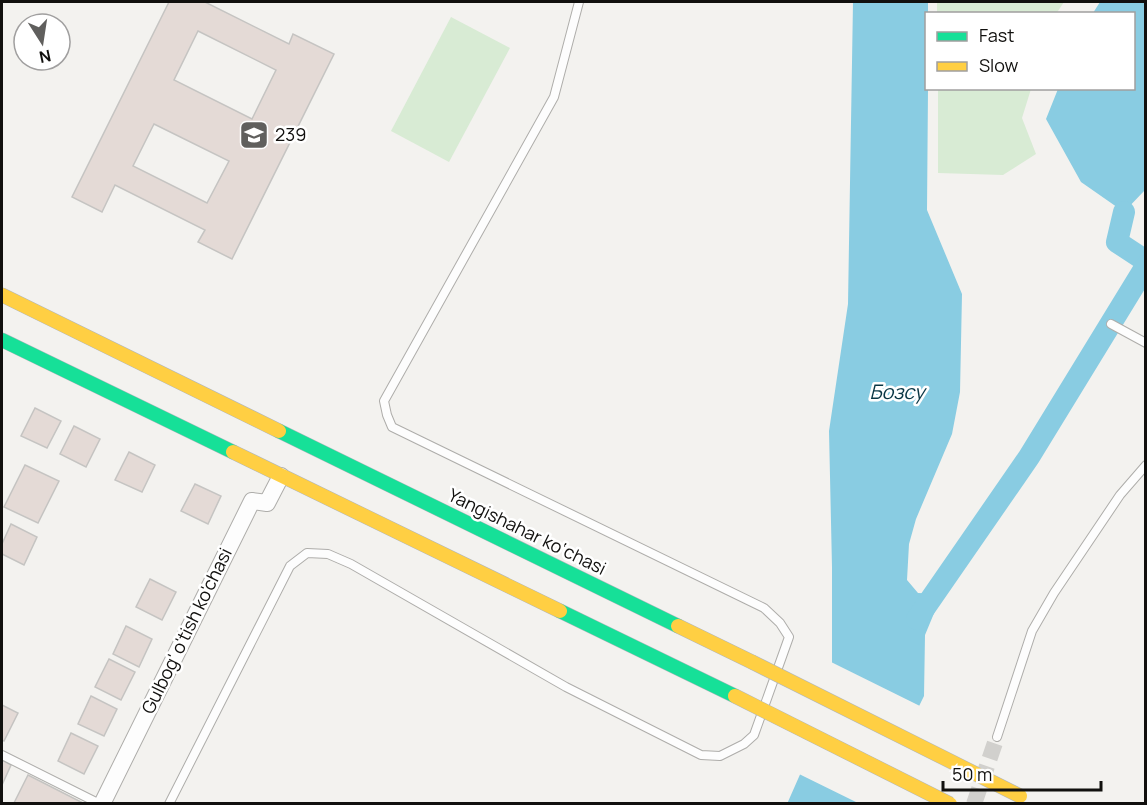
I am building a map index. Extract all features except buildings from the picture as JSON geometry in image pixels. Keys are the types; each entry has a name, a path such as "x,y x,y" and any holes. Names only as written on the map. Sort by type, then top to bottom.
{"main road":[{"name":"Yangishahar ko‘chasi","path":"2,295 1035,804"},
{"path":"2,340 735,696 950,804"},
{"path":"191,432 188,426 190,409 198,400 209,396"}],"street":[{"name":"Gulbog' o'tish ko'chasi","path":"101,804 252,501 267,503 281,476"}],"lane":[{"path":"169,804 290,566 307,553 328,554 351,564 566,687 701,754 720,756 744,744 754,735 789,637 780,623 764,608 392,427 387,415 384,401 554,97 579,2"},
{"path":"1111,324 1146,343"},
{"path":"997,737 1032,631 1054,593 1120,495 1146,465"},
{"path":"2,755 101,804"}],"green space":[{"path":"937,2 1064,2 1057,12 937,12"},
{"path":"451,17 510,48 449,162 391,131"},
{"path":"938,90 1031,90 1022,118 1036,154 1003,175 938,173"}],"water":[{"name":"Бозсу","path":"853,2 928,2 928,12 925,12 925,90 928,90 927,210 962,294 960,392 952,434 916,519 909,544 907,580 918,593 942,594 925,635 924,696 897,751 880,803 787,804 832,702 829,431 848,304"},
{"path":"1100,2 1145,2 1145,190 1124,212 1081,182 1046,119 1058,90 1135,90 1135,12 1094,12"}],"pier":[{"path":"829,661 922,707 887,785 883,804 858,803 797,773 829,702"}],"waterway":[{"path":"1124,212 1117,242 1146,261"},
{"path":"917,619 1029,457 1146,266"}],"tunnel":[{"path":"974,804 997,737"}],"traffic: fast":[{"path":"2,340 233,452"},
{"path":"279,431 678,626"},
{"path":"560,611 735,696"}],"traffic: slow":[{"path":"2,295 279,431"},
{"path":"233,452 560,611"},
{"path":"678,626 752,662"},
{"path":"752,662 1020,796"},
{"path":"735,696 950,804"}],"place":[{"name":"239","path":"254,135"}]}
